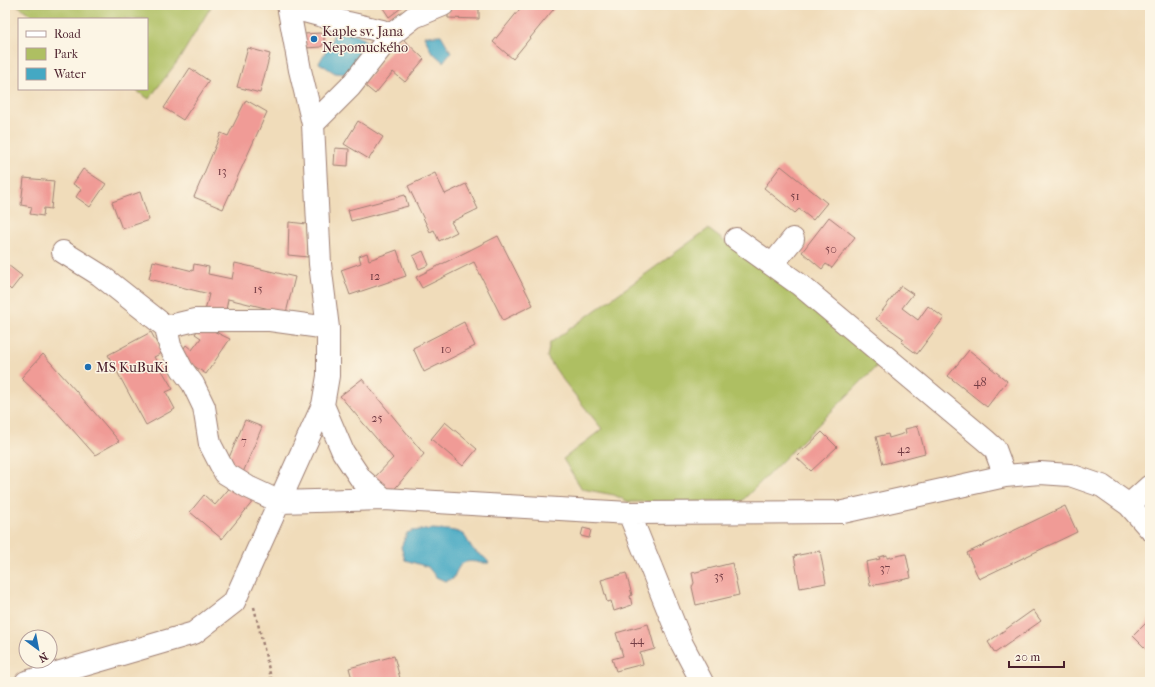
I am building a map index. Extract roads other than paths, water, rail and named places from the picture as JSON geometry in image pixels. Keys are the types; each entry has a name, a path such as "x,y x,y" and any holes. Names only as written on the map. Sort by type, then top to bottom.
{"street":[{"path":"313,124 350,87 391,35 414,17 443,5"},
{"path":"26,682 194,634 234,602 323,405 328,376 328,328 320,264 313,124 300,70 288,6 348,24 382,31 391,35"},
{"path":"736,239 800,286 986,440 995,449 1005,476"},
{"path":"772,265 792,239"},
{"path":"63,252 100,275 166,327 170,346 182,369 193,384 204,407 210,444 225,473 248,487 280,502 384,499 629,513 843,512 1005,476 1040,473 1070,475 1102,486 1129,505 1150,529"},
{"path":"166,327 195,320 270,320 328,328"},
{"path":"323,405 343,452 361,479 384,499"},
{"path":"1129,505 1150,486"},
{"path":"629,513 682,644 702,682"}],"water":[{"path":"345,31 355,34 369,43 347,74 335,73 319,63 332,40 333,34"},
{"path":"441,35 451,52 443,62 431,51 424,36"},
{"path":"432,529 461,533 473,549 484,557 489,563 465,562 459,567 453,579 445,581 436,577 428,567 405,560 401,547 407,533"}],"place":[{"name":"Kaple sv. Jana Nepomuckého","path":"314,39"},
{"name":"MS KuBuKi","path":"88,367"}]}
